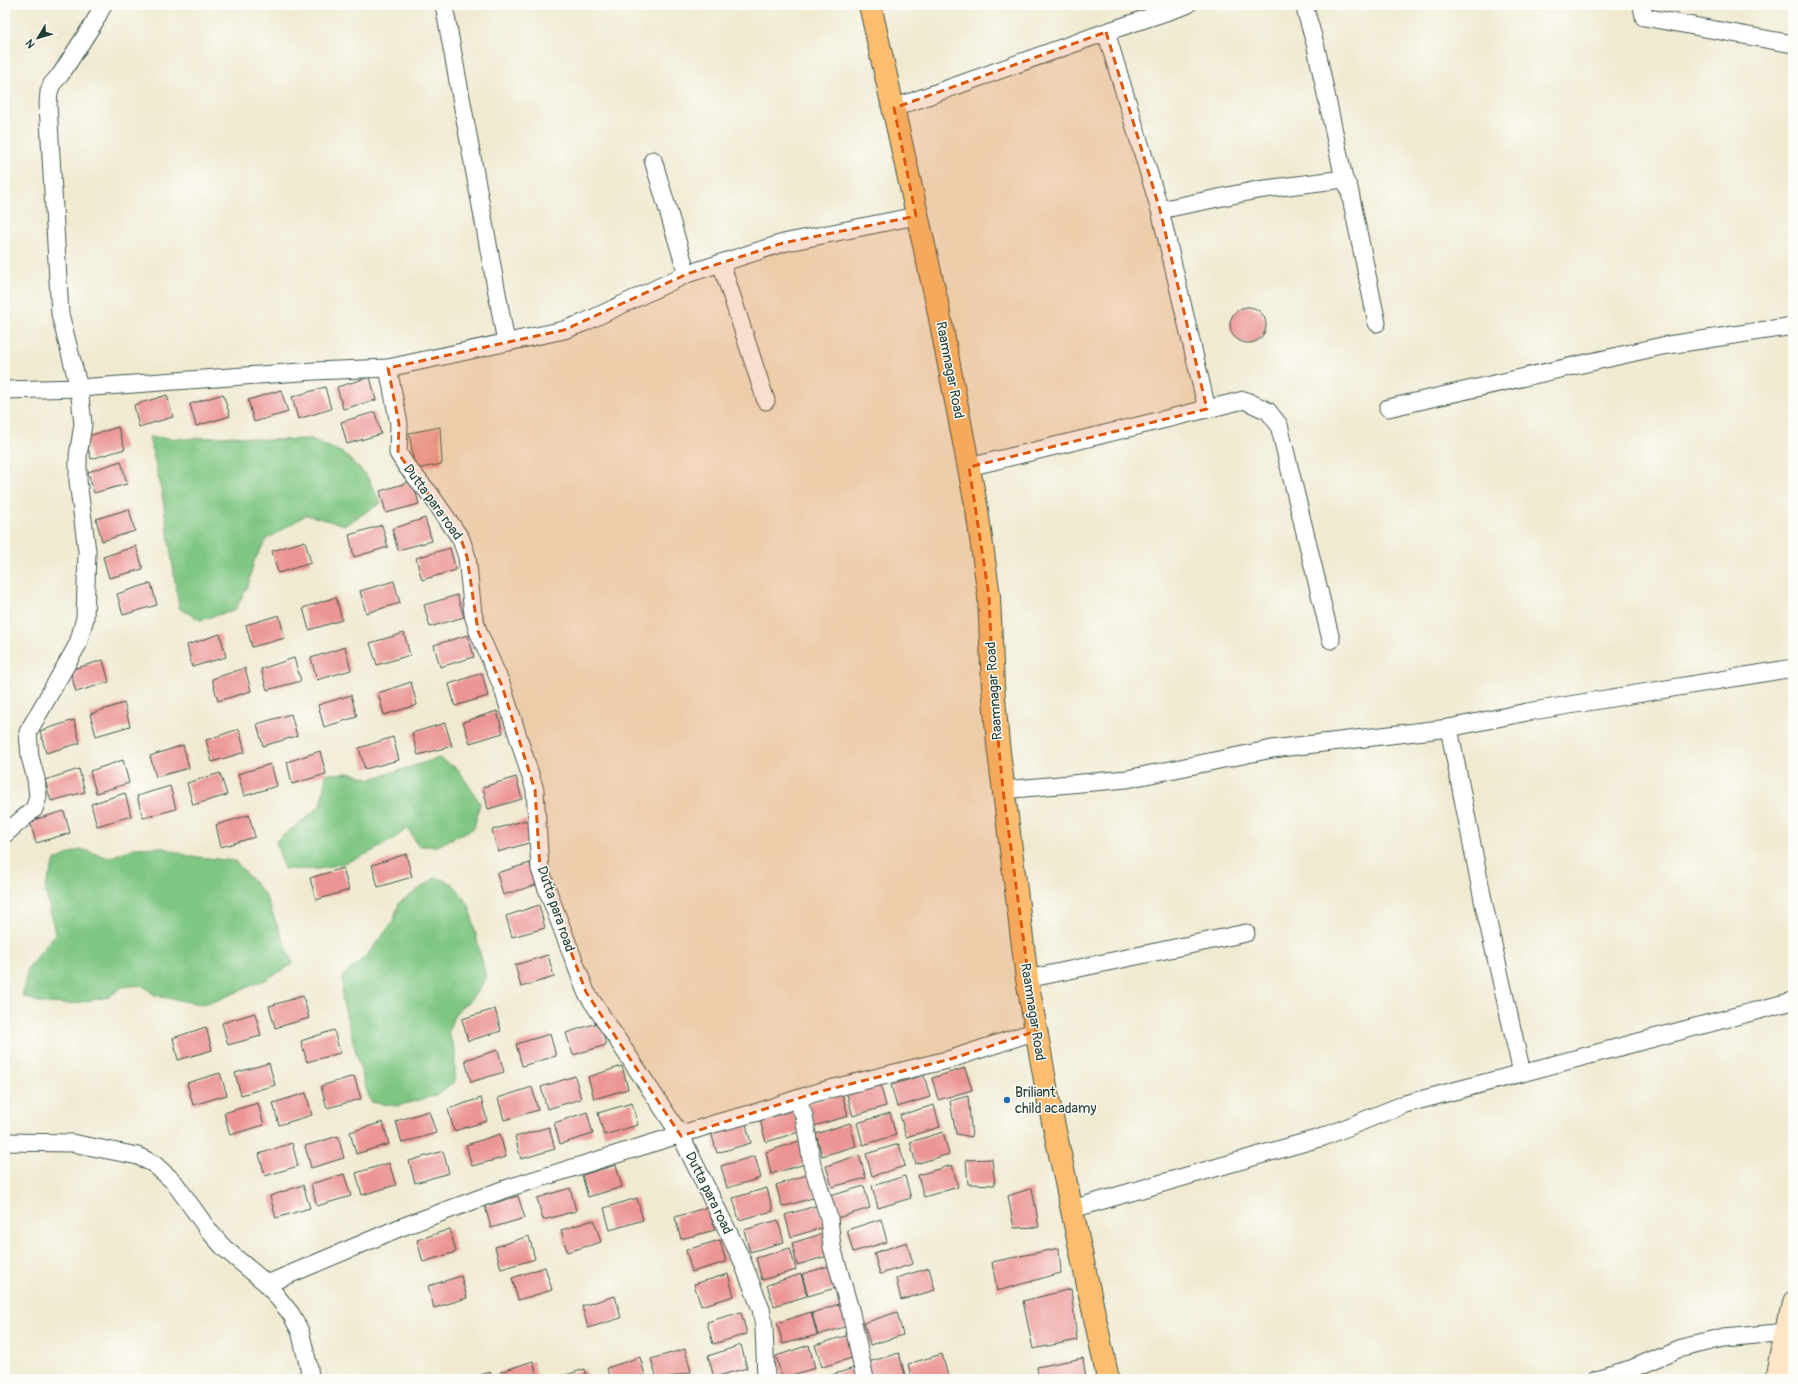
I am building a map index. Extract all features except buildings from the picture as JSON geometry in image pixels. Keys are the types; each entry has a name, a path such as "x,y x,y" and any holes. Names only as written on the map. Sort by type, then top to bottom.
{"highway":[{"name":"Raamnagar Road","path":"870,5 894,108 916,216 937,303 977,510 989,596 993,687 1003,790 1027,979 1049,1104 1108,1379"}],"street":[{"path":"5,834 34,809 38,797 36,779 30,757 28,732 78,644 86,618 87,551 78,475 78,456 83,424 79,388 60,314 48,98 52,84 61,74 95,21 103,5"},
{"path":"444,5 506,342"},
{"path":"894,108 1106,32 1187,5"},
{"path":"1304,5 1316,47 1344,179 1349,188 1377,323"},
{"path":"1642,5 1644,16 1793,44"},
{"path":"1106,32 1160,210 1207,409"},
{"path":"653,160 687,274"},
{"path":"1160,210 1257,190 1344,179"},
{"path":"5,390 79,388 314,371 388,368 564,330 583,323 687,274 783,243 916,216"},
{"path":"721,263 766,401"},
{"path":"1388,408 1662,346 1793,326"},
{"name":"Dutta para road","path":"388,368 399,424 398,453 407,467 430,494 461,539 467,557 473,614 478,631 502,686 535,790 540,869 586,992 681,1136 741,1258 761,1309 764,1327 766,1379"},
{"path":"969,467 1244,400 1268,411 1279,425 1331,640"},
{"path":"1003,790 1127,779 1272,749 1449,728 1527,712 1793,668"},
{"path":"1449,728 1484,905 1522,1073"},
{"path":"1027,979 1246,933"},
{"path":"1072,1209 1323,1137 1405,1104 1793,1001"},
{"path":"267,1284 399,1228 505,1189 797,1099 951,1059 1036,1031"},
{"path":"797,1099 804,1116 812,1164 829,1218 832,1248 851,1313 865,1379"},
{"path":"5,1142 72,1143 138,1156 154,1164 174,1182 209,1231 224,1248 267,1284 291,1314 300,1331 310,1368 310,1379"},
{"path":"1777,1379 1793,1304"},
{"path":"1596,1379 1631,1369 1678,1349 1724,1338 1786,1332"}],"highlighted area":[{"path":"1106,32 1160,210 1207,409 969,467 989,596 993,687 1003,790 1036,1031 951,1059 818,1092 681,1136 586,992 540,869 535,790 502,686 478,631 467,557 461,539 398,453 399,424 388,368 564,330 687,274 783,243 916,216 894,108"}],"green space":[{"path":"233,436 268,440 311,439 343,453 366,475 381,503 345,525 306,515 267,539 254,561 248,586 235,610 200,620 179,608 162,493 149,437 185,439"},
{"path":"439,758 458,769 480,803 474,828 437,846 418,846 408,828 388,843 377,849 330,867 318,869 284,869 276,841 321,805 326,774 352,773 371,779"},
{"path":"161,847 189,856 235,861 265,895 293,964 265,980 216,1001 200,1004 156,996 142,985 122,987 109,997 69,1004 41,1003 22,996 28,968 55,934 45,888 55,860 81,849 109,858 134,848"},
{"path":"436,877 453,884 469,905 486,978 477,993 455,1014 448,1032 455,1051 455,1081 437,1095 397,1106 371,1102 364,1083 342,999 343,976 366,956 393,922 399,903"}],"place":[{"name":"Briliant child acadamy","path":"1007,1100"}]}
